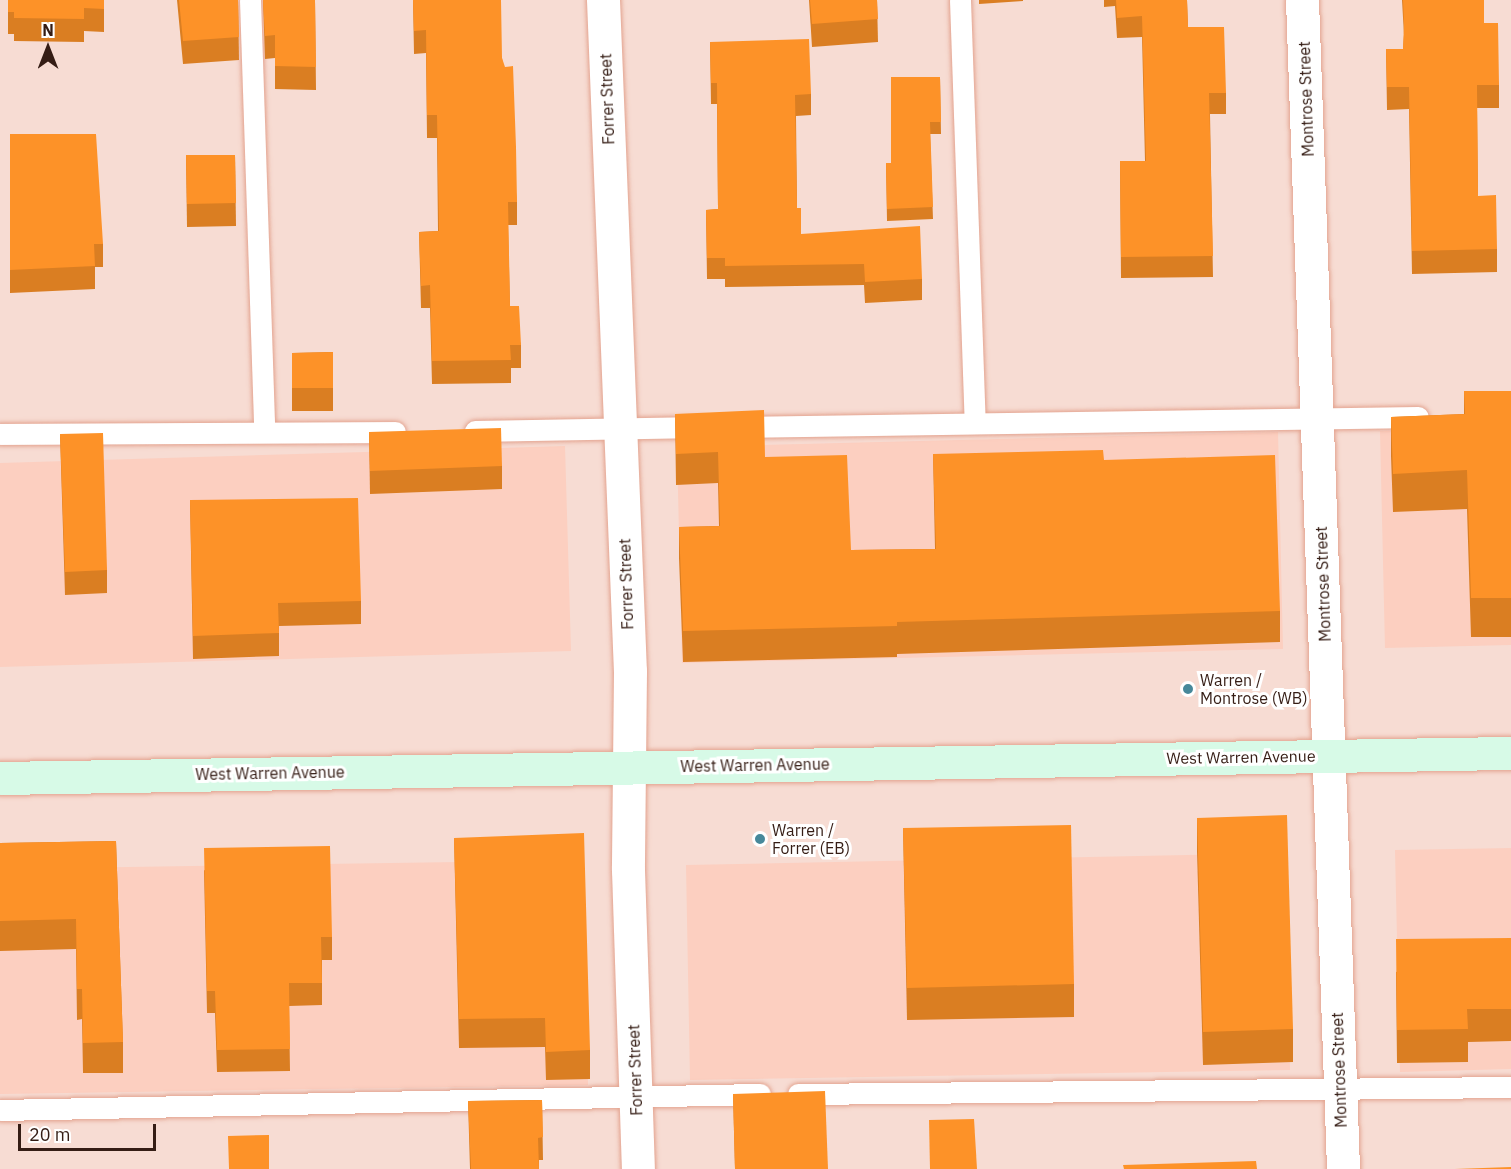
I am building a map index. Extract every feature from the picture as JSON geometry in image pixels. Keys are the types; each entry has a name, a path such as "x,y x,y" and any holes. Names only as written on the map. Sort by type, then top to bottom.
{"main road":[{"name":"West Warren Avenue","path":"0,778 1511,753"}],"street":[{"name":"Forrer Street","path":"603,0 632,766 628,870 638,1169"},
{"name":"Montrose Street","path":"1302,0 1343,1169"}],"lane":[{"path":"250,0 264,432"},
{"path":"960,0 975,423"},
{"path":"455,431 1440,417"},
{"path":"0,434 419,432"},
{"path":"0,1110 636,1096 1511,1087"}],"shaded area":[{"path":"1511,428 1511,645 1385,648 1380,431"},
{"path":"1278,432 1283,649 682,663 677,447"},
{"path":"565,446 571,651 0,667 0,463"},
{"path":"1511,848 1511,1069 1400,1072 1395,850"},
{"path":"1286,853 1290,1070 690,1080 686,865"},
{"path":"584,860 588,1085 0,1094 0,869"}],"building":[{"path":"8,0 104,0 104,9 84,8 84,19 14,18 14,12 8,12"},
{"path":"179,0 238,0 239,37 183,41"},
{"path":"263,0 315,0 316,67 275,66 275,35 265,36"},
{"path":"413,0 501,0 502,58 505,67 513,66 516,147 517,202 508,202 510,306 519,306 521,345 510,345 511,360 432,361 430,285 421,286 419,232 439,231 437,115 427,115 426,30 414,31"},
{"path":"810,0 877,0 878,19 812,24"},
{"path":"1116,0 1187,0 1188,27 1224,27 1226,93 1209,93 1213,256 1121,257 1120,161 1146,161 1142,16 1117,18"},
{"path":"1403,0 1484,0 1484,23 1498,23 1499,85 1477,85 1478,196 1496,195 1497,249 1412,251 1409,87 1387,87 1386,49 1403,49"},
{"path":"809,39 811,94 795,95 797,208 801,208 801,234 920,226 922,279 865,282 864,264 725,266 725,258 707,258 706,210 718,209 717,83 711,83 710,42"},
{"path":"891,77 940,77 941,122 930,122 933,207 887,209 886,163 891,163"},
{"path":"10,134 96,134 103,244 94,244 95,266 10,270"},
{"path":"186,155 235,155 236,203 187,204"},
{"path":"333,352 333,388 292,388 292,353"},
{"path":"1464,391 1511,391 1511,598 1471,598 1467,470 1393,474 1391,417 1465,414"},
{"path":"764,410 765,457 847,455 851,550 936,549 933,454 1103,450 1104,460 1275,455 1280,611 897,622 897,626 683,631 679,527 720,526 718,452 676,454 675,414"},
{"path":"501,428 502,466 370,471 369,432"},
{"path":"103,433 107,570 65,572 60,434"},
{"path":"358,498 361,601 278,603 279,633 193,636 190,500"},
{"path":"1287,815 1293,1029 1203,1032 1197,818"},
{"path":"1071,825 1074,984 907,988 903,828"},
{"path":"584,833 590,1050 546,1052 545,1018 459,1019 454,838"},
{"path":"116,841 123,1042 83,1043 82,989 77,989 76,919 0,921 0,843"},
{"path":"330,846 332,937 321,937 322,983 289,983 290,1049 217,1050 215,991 207,991 204,848"},
{"path":"1511,938 1511,1009 1467,1009 1468,1029 1397,1030 1396,939"},
{"path":"825,1091 828,1169 735,1169 733,1094"},
{"path":"542,1100 543,1137 538,1138 539,1169 471,1169 468,1101"},
{"path":"974,1119 977,1169 930,1169 929,1120"},
{"path":"269,1135 269,1169 229,1169 228,1136"},
{"path":"1256,1161 1257,1169 1124,1169 1123,1165"},
{"path":"1511,1167 1511,1169 1455,1169"}],"place":[{"name":"Warren / Montrose (WB)","path":"1188,689"},
{"name":"Warren / Forrer (EB)","path":"760,839"}]}
